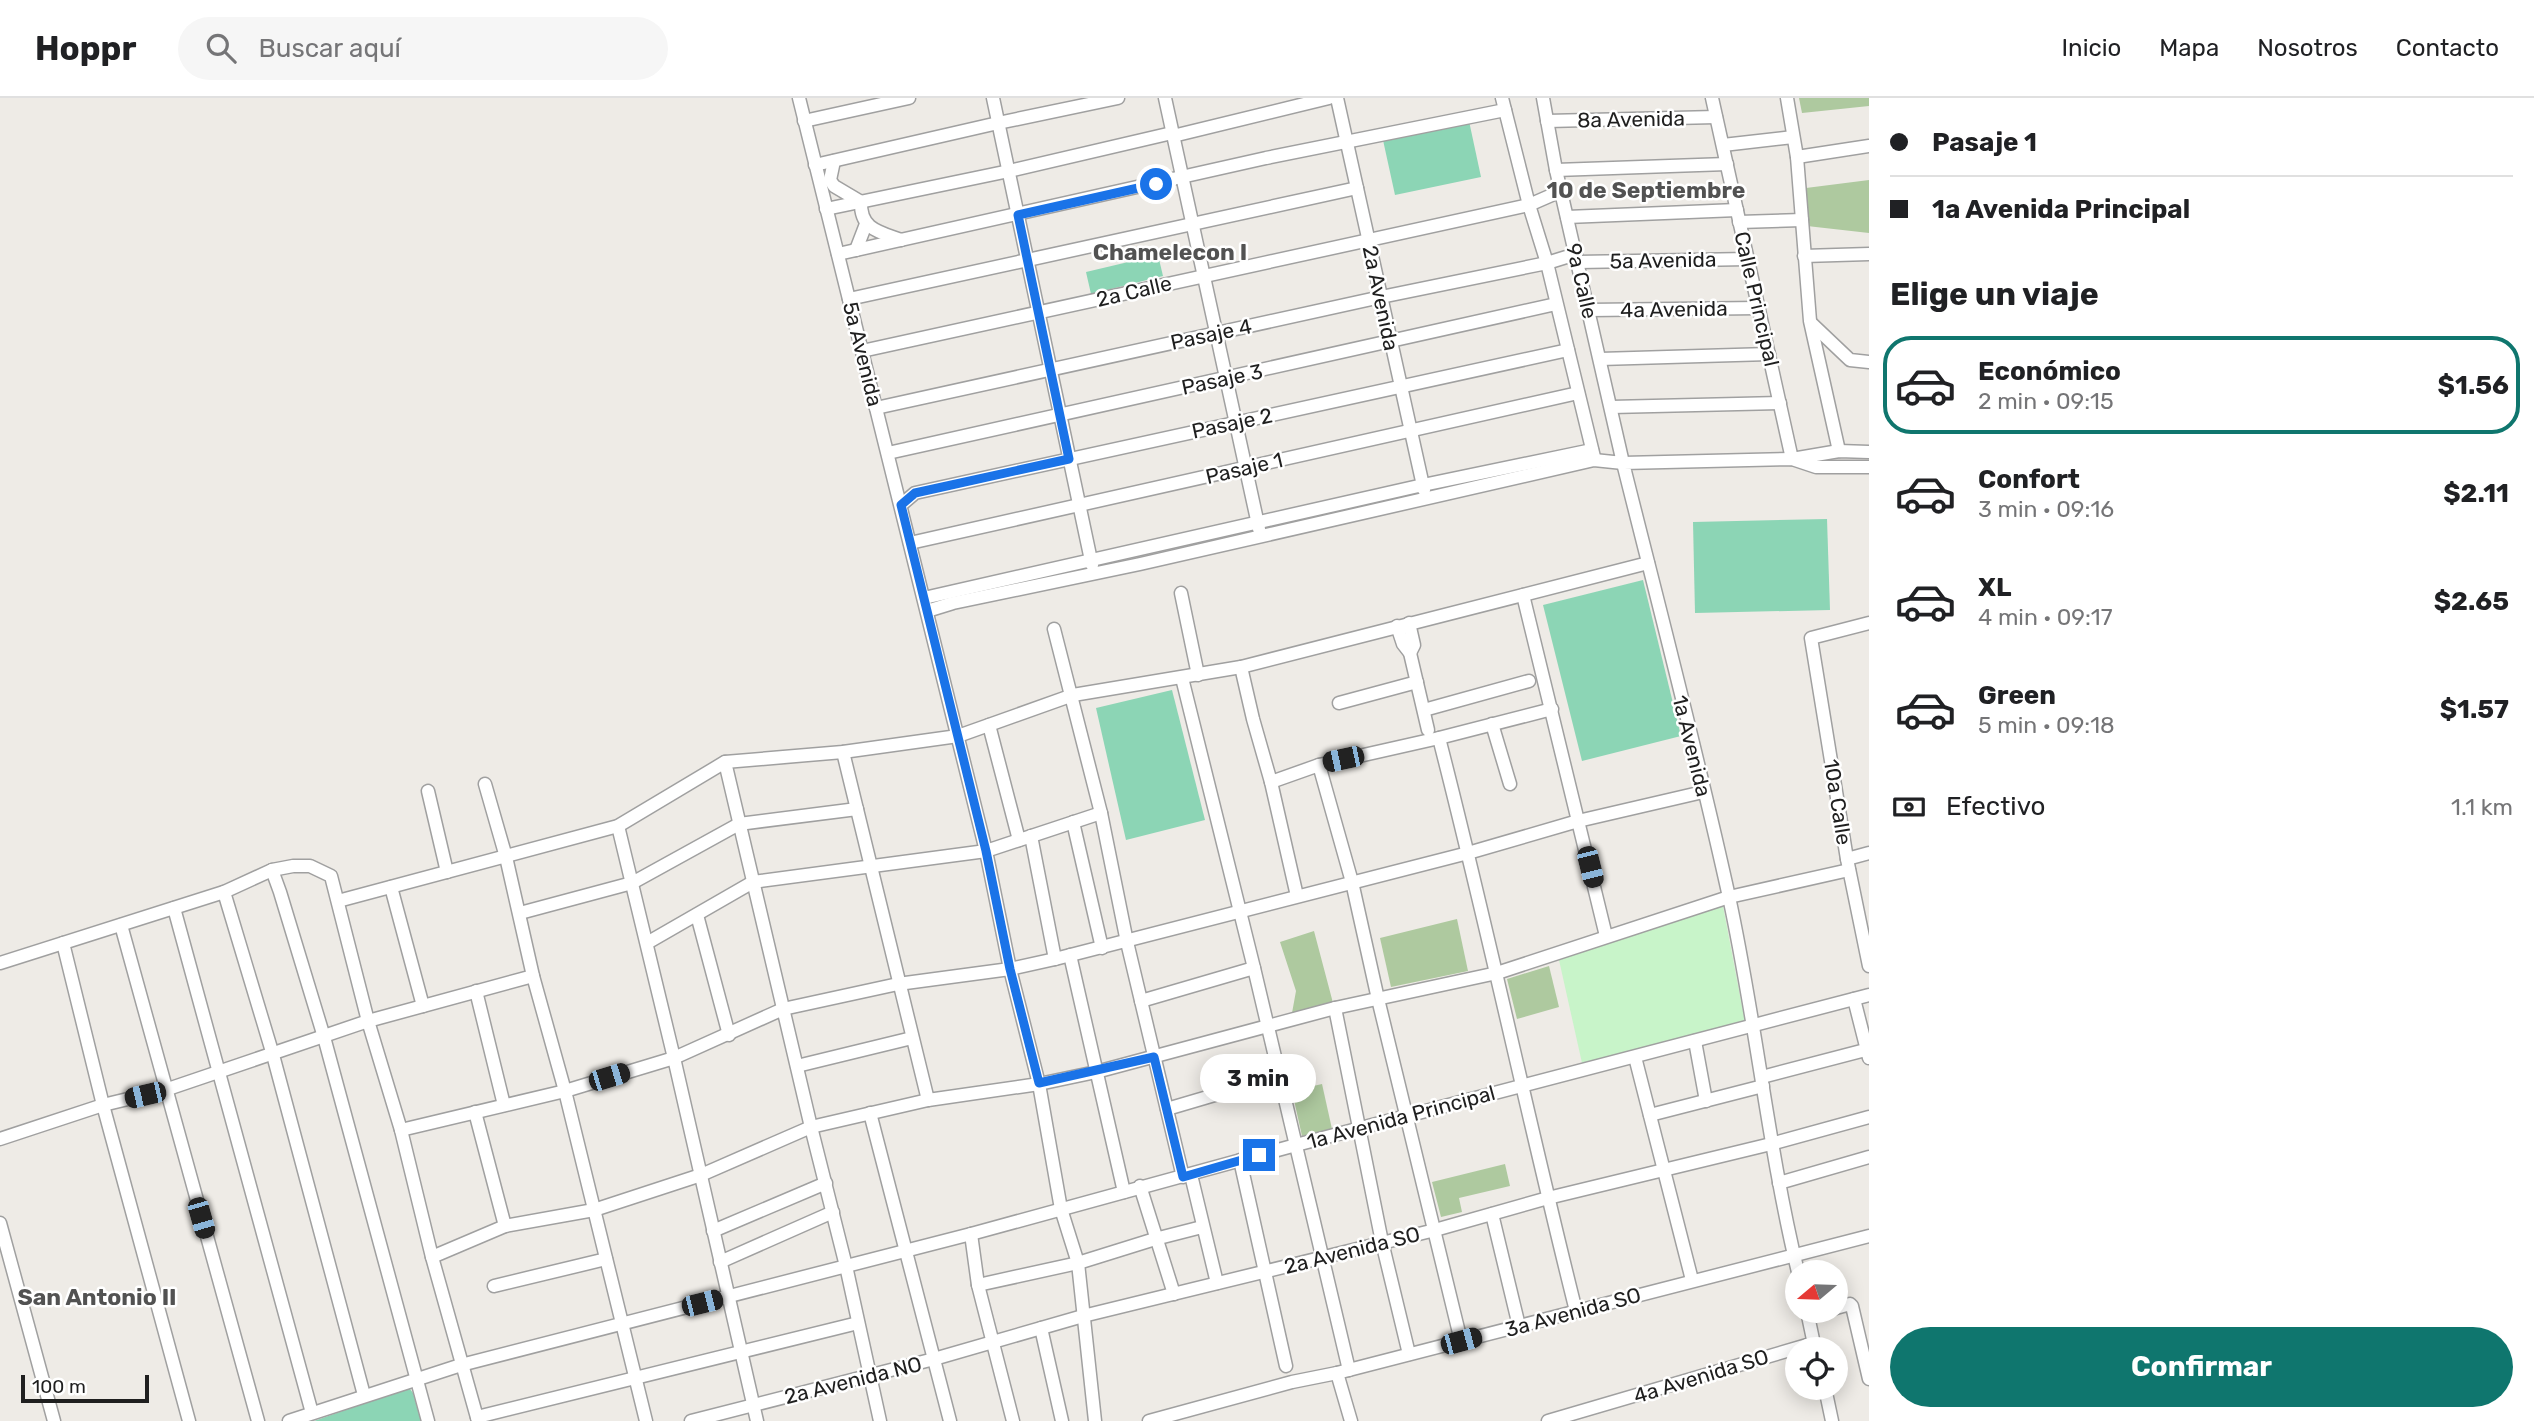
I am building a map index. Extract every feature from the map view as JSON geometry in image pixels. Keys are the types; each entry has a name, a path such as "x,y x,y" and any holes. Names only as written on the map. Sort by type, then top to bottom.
{"street":[{"name":"5a Avenida","path":"799,98 958,736 986,851 1010,969 1039,1083 1060,1209 1078,1263 1095,1421"},
{"path":"804,121 909,98"},
{"path":"993,98 1092,566"},
{"path":"815,165 998,122 1118,98"},
{"path":"1165,98 1259,530"},
{"path":"826,209 1177,135 1329,98"},
{"name":"2a Avenida","path":"1337,98 1424,491"},
{"name":"9a Calle","path":"1543,98 1556,170 1623,463"},
{"name":"Calle Principal","path":"1712,98 1792,459"},
{"path":"1787,98 1797,158 1810,321 1839,451"},
{"path":"838,254 1347,142 1504,104 1547,263 1593,455"},
{"name":"8a Avenida","path":"1546,121 1716,117"},
{"path":"1723,145 1793,137"},
{"path":"1797,158 1869,146"},
{"path":"834,161 830,180 834,186 861,202"},
{"path":"1556,170 1727,164"},
{"path":"849,299 1357,188"},
{"name":"2a Calle","path":"862,351 1530,205 1561,191"},
{"path":"861,202 861,214 866,223 901,240"},
{"path":"1567,217 1738,216 1802,220"},
{"path":"856,250 866,223"},
{"path":"1804,256 1869,254"},
{"name":"5a Avenida","path":"1547,263 1577,258 1748,259"},
{"name":"Pasaje 4","path":"876,408 1050,368 1547,263"},
{"name":"Pasaje 3","path":"888,453 1556,304"},
{"name":"4a Avenida","path":"1589,310 1759,308"},
{"path":"1810,321 1850,360 1869,362"},
{"name":"Pasaje 2","path":"901,505 915,493 1568,349"},
{"path":"1600,359 1769,354"},
{"name":"Pasaje 1","path":"910,543 1578,393"},
{"path":"1611,407 1780,403"},
{"path":"925,604 1593,455 1623,463 1792,459 1839,451 1869,452"},
{"path":"1792,459 1816,467 1869,467"},
{"name":"1a Avenida","path":"1623,463 1729,897 1754,1027 1771,1144 1795,1260"},
{"path":"338,901 618,826 724,762 843,752 958,736 1073,695 1241,667 1648,563"},
{"path":"1181,593 1198,675"},
{"path":"1523,596 1606,936"},
{"name":"10a Calle","path":"1869,623 1811,638 1848,865 1869,966"},
{"path":"1403,625 1403,644 1410,653 1424,710 1434,734 1468,853 1576,1311"},
{"path":"1054,629 1101,813 1154,1057 1217,1283"},
{"path":"1241,667 1297,896"},
{"path":"1182,678 1323,1257 1351,1421"},
{"path":"1339,703 1417,681"},
{"path":"1424,710 1529,681"},
{"path":"1271,782 1319,765 1434,734 1492,724 1552,709"},
{"path":"1492,724 1510,784"},
{"path":"989,725 1025,838 1055,959"},
{"path":"843,752 928,1100"},
{"path":"724,762 846,1266 880,1421"},
{"path":"1319,765 1352,882 1461,1341"},
{"path":"485,784 506,856 533,976 565,1091 646,1421"},
{"path":"428,791 447,872"},
{"path":"401,1130 565,1091 674,1058 783,1009 898,984 1010,969 1070,956 1468,853 1578,821 1703,792"},
{"path":"520,913 632,883 739,824 857,809"},
{"path":"647,943 753,882 986,851 1101,813"},
{"path":"1073,822 1102,948"},
{"path":"618,826 757,1421"},
{"path":"432,1257 505,1226 594,1210 701,1175 811,1127 928,1100 1096,1072 1335,1008 1497,973 1729,897 1848,865 1869,853"},
{"path":"0,963 224,892 272,870 310,866 331,876 477,1419 858,1323"},
{"path":"272,870 324,1037 428,1421"},
{"path":"391,887 423,1006"},
{"path":"224,892 273,1055 364,1395"},
{"path":"174,908 312,1413"},
{"path":"697,915 729,1035"},
{"path":"121,925 258,1421"},
{"path":"63,943 103,1105 189,1421"},
{"path":"1070,956 1124,1192"},
{"path":"1141,1001 1254,968"},
{"path":"0,1139 103,1105 165,1090 368,1021 533,976"},
{"path":"475,991 504,1105"},
{"path":"1754,1027 1869,995"},
{"path":"1650,1115 1868,1052 1854,999"},
{"path":"1335,1008 1382,1242 1409,1354"},
{"name":"1a Avenida Principal","path":"289,1421 461,1365 971,1234 1407,1115 1754,1027"},
{"path":"797,1066 912,1038"},
{"path":"1695,1041 1706,1101"},
{"path":"1634,1057 1692,1280"},
{"path":"1167,1109 1279,1076"},
{"path":"475,1112 505,1226"},
{"path":"870,1113 948,1420"},
{"path":"1771,1144 1869,1117"},
{"name":"2a Avenida SO","path":"934,1359 1083,1316 1771,1144"},
{"path":"1779,1183 1869,1157"},
{"path":"1240,1160 1286,1366"},
{"path":"713,1231 826,1183"},
{"path":"1140,1186 1174,1294"},
{"path":"720,1262 833,1212"},
{"path":"1492,1214 1519,1326"},
{"path":"0,1223 54,1421"},
{"path":"978,1286 1078,1263 1202,1227"},
{"path":"971,1234 978,1286 1013,1421"},
{"name":"3a Avenida SO","path":"1149,1421 1292,1382 1343,1372 1869,1236"},
{"path":"494,1286 606,1259"},
{"path":"1848,1305 1853,1306 1867,1358 1869,1379"},
{"path":"1041,1328 1062,1421"},
{"name":"4a Avenida SO","path":"1554,1420 1785,1355"},
{"name":"2a Avenida NO","path":"691,1421 934,1359"},
{"path":"1828,1400 1832,1421"}],"green space":[{"path":"1799,98 1869,98 1869,106 1802,113"},
{"path":"1469,121 1481,177 1395,195 1383,140"},
{"path":"1869,180 1869,233 1807,226 1806,188"},
{"path":"1158,255 1163,276 1091,294 1086,272"},
{"path":"1827,519 1830,610 1695,613 1693,522"},
{"path":"1643,580 1681,736 1582,761 1543,605"},
{"path":"1172,690 1205,820 1126,840 1096,708"},
{"path":"1723,906 1745,1022 1582,1063 1559,960"},
{"path":"1457,919 1468,971 1391,987 1380,938"},
{"path":"1314,931 1333,1003 1292,1013 1296,991 1280,942"},
{"path":"1549,966 1559,1007 1517,1019 1507,979"},
{"path":"1322,1084 1332,1129 1302,1136 1292,1091"},
{"path":"1505,1164 1510,1186 1459,1198 1462,1212 1441,1217 1432,1182"},
{"path":"410,1389 413,1393 421,1421 314,1421"}],"district":[{"name":"10 de Septiembre","path":"1646,190"},
{"name":"Chamelecon I","path":"1170,252"},
{"name":"San Antonio II","path":"97,1297"}],"route":[{"path":"1156,184 1018,215 1069,459 915,493 901,505 986,851 1010,969 1039,1083 1154,1057 1183,1177 1259,1155"}]}
